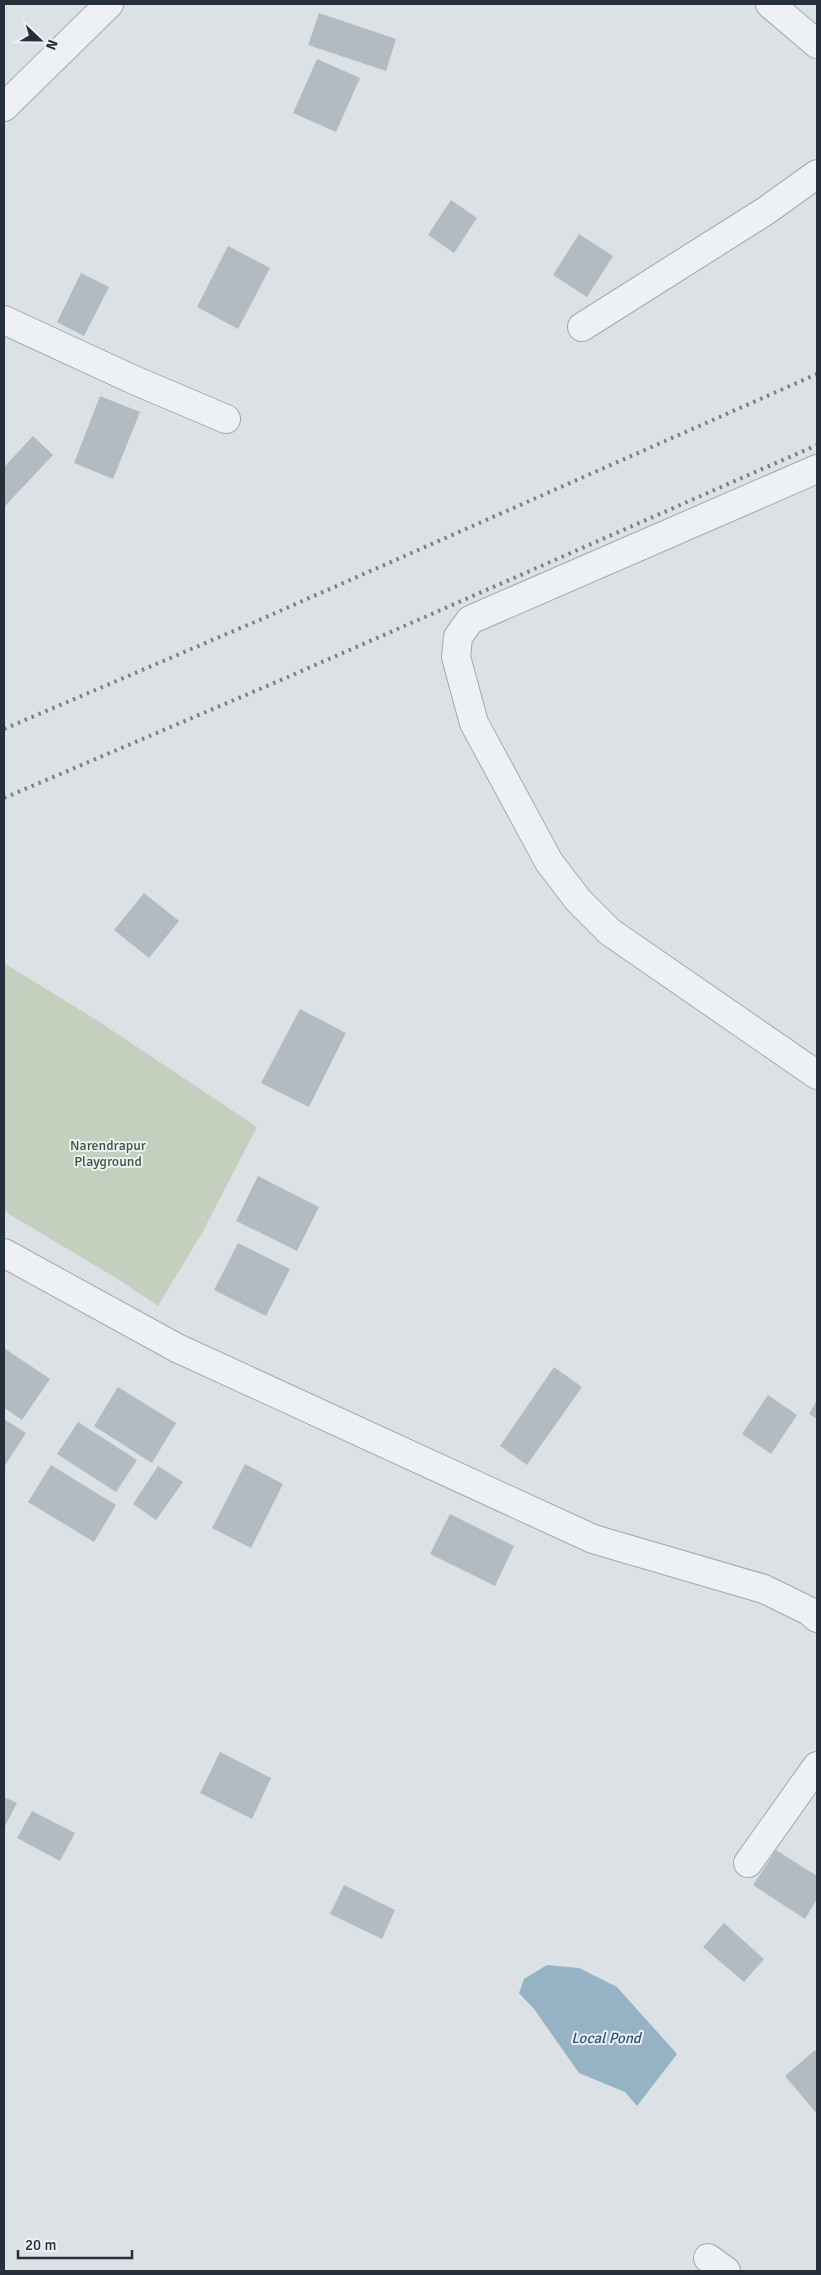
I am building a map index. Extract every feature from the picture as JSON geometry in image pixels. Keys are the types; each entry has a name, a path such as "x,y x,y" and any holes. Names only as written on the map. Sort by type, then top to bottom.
{"street":[{"path":"4,107 108,4"},
{"path":"770,4 817,44"},
{"path":"582,327 767,210 817,174"},
{"path":"4,320 134,380 226,419"},
{"path":"817,469 470,620 458,637 456,657 474,723 549,862 578,900 610,932 817,1075"},
{"path":"7,1263 177,1348 593,1539 764,1589 809,1611 817,1618"},
{"path":"748,1863 817,1766"}],"green space":[{"name":"Narendrapur Playground","path":"4,963 98,1021 257,1127 202,1233 158,1306 116,1278 4,1211"}],"water":[{"name":"Local Pond","path":"547,1965 579,1968 617,1987 677,2054 637,2106 625,2092 579,2073 534,2009 519,1993 524,1979"}],"building":[{"path":"319,13 396,39 386,71 308,45"},
{"path":"317,59 360,78 336,132 293,113"},
{"path":"451,200 477,218 454,253 428,235"},
{"path":"579,234 613,256 587,297 553,275"},
{"path":"228,246 270,268 238,329 197,307"},
{"path":"81,273 109,287 84,336 57,322"},
{"path":"100,396 140,412 113,479 74,463"},
{"path":"33,436 53,455 4,507 4,467"},
{"path":"144,893 179,921 149,958 114,930"},
{"path":"300,1009 346,1033 309,1107 261,1083"},
{"path":"258,1176 319,1207 297,1251 236,1221"},
{"path":"238,1243 290,1269 266,1316 214,1290"},
{"path":"4,1348 50,1379 22,1420 4,1408"},
{"path":"554,1367 582,1387 527,1465 500,1446"},
{"path":"118,1387 176,1423 152,1463 94,1426"},
{"path":"768,1395 797,1415 771,1454 742,1434"},
{"path":"817,1400 817,1419 809,1414"},
{"path":"4,1419 26,1433 4,1467"},
{"path":"78,1422 137,1460 116,1492 57,1454"},
{"path":"245,1464 283,1484 251,1548 212,1528"},
{"path":"51,1465 116,1505 94,1542 28,1502"},
{"path":"158,1466 183,1482 156,1520 133,1504"},
{"path":"450,1514 514,1546 495,1586 430,1554"},
{"path":"220,1752 271,1778 252,1819 200,1793"},
{"path":"4,1797 17,1803 4,1828"},
{"path":"32,1811 75,1833 60,1861 17,1838"},
{"path":"776,1850 817,1876 817,1899 805,1919 753,1885"},
{"path":"344,1885 395,1910 382,1939 330,1914"},
{"path":"724,1923 764,1959 744,1982 703,1947"},
{"path":"815,2050 817,2052 817,2114 785,2076"}],"railway":[{"path":"4,729 264,618 817,374"},
{"path":"4,798 288,677 817,445"}]}
